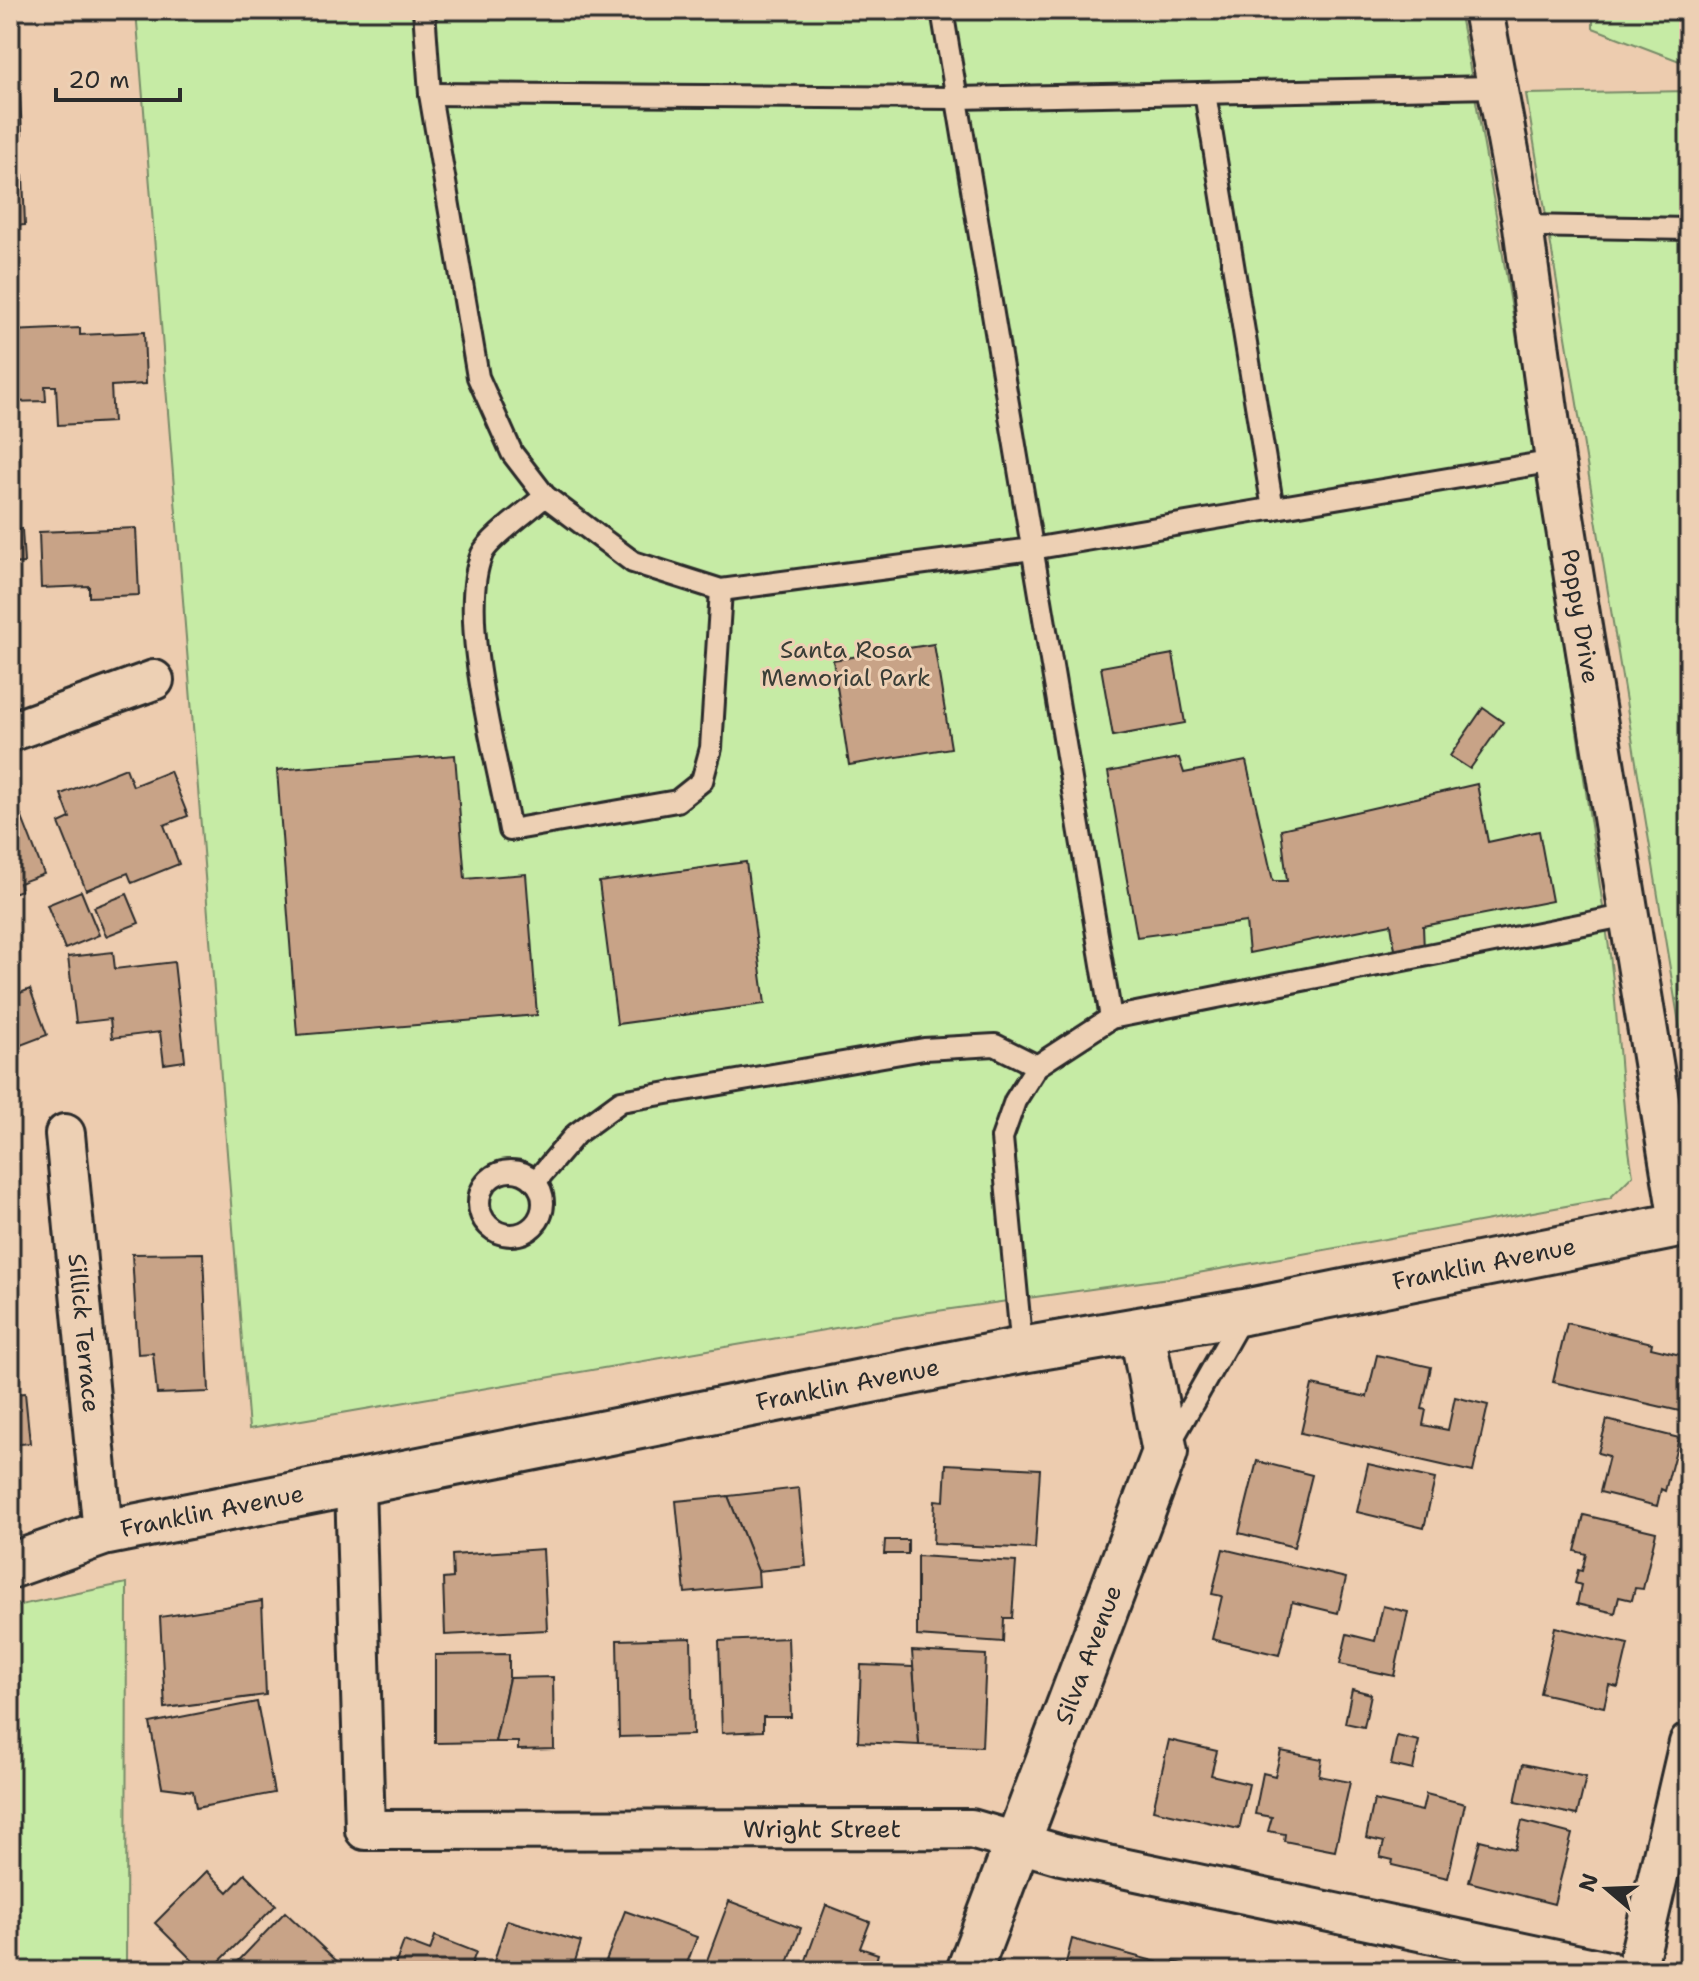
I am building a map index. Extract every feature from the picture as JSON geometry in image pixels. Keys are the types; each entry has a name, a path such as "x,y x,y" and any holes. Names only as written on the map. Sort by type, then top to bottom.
{"main road":[{"name":"Franklin Avenue","path":"10,1566 103,1533 1022,1350 1142,1332 1684,1223"},
{"path":"1142,1332 1165,1452"},
{"name":"Silva Avenue","path":"969,1971 1165,1452"}],"street":[{"name":"Poppy Drive","path":"1483,10 1494,87 1523,226 1555,461 1629,915 1684,1223"},
{"path":"10,732 154,680"},
{"name":"Sillick Terrace","path":"65,1134 103,1533"},
{"name":"Wright Street","path":"355,1485 365,1830 971,1829 1016,1843 1608,1971"},
{"path":"1636,1971 1689,1743"}],"lane":[{"path":"424,10 430,94 478,377 512,453 545,496 633,562 721,590 1032,549 1555,461"},
{"path":"942,10 1111,1018"},
{"path":"430,94 957,98 1494,87"},
{"path":"1205,93 1273,509"},
{"path":"1523,226 1689,229"},
{"path":"545,496 483,551 472,599 480,665 510,830 677,801 702,781 711,748 721,590"},
{"path":"1022,1350 1002,1138 1015,1101 1037,1066 1111,1018 1629,915"},
{"path":"535,1182 576,1134 621,1101 924,1049 995,1045 1037,1066"},
{"path":"1165,1452 1244,1312"}],"green space":[{"name":"Santa Rosa Memorial Park","path":"136,10 1459,10 1520,358 1574,708 1612,970 1633,1175 1610,1198 1176,1277 923,1313 249,1429"},
{"path":"1593,10 1689,10 1689,61 1682,62 1593,28"},
{"path":"1689,91 1689,1084 1526,94"},
{"path":"127,1583 126,1971 10,1971 10,1607"}],"building":[{"path":"10,34 17,34 22,135 10,136"},
{"path":"10,175 23,175 25,225 10,226"},
{"path":"80,328 80,335 144,332 146,384 111,386 113,422 58,425 56,386 45,386 46,401 10,402 10,331"},
{"path":"136,528 139,595 89,597 89,586 41,588 39,532"},
{"path":"22,529 24,563 10,564 10,530"},
{"path":"934,644 951,748 849,765 833,660"},
{"path":"1173,654 1185,723 1113,736 1101,667"},
{"path":"1483,708 1503,722 1470,769 1450,756"},
{"path":"455,755 465,879 526,874 537,1015 297,1035 277,770"},
{"path":"1179,758 1184,773 1246,761 1273,881 1287,881 1281,829 1477,784 1488,842 1539,831 1552,901 1423,926 1424,951 1396,956 1391,924 1249,953 1246,922 1137,937 1108,772"},
{"path":"126,768 133,786 170,771 188,816 164,825 179,864 132,883 128,873 86,890 59,823 70,818 61,794"},
{"path":"21,815 44,874 19,883 21,890 10,894 10,819"},
{"path":"746,862 765,1004 617,1024 599,882"},
{"path":"81,891 99,935 65,949 47,905"},
{"path":"127,894 139,923 106,936 94,907"},
{"path":"113,952 115,969 174,962 185,1061 164,1064 160,1032 112,1038 110,1019 76,1023 68,957"},
{"path":"30,989 47,1035 10,1049 10,997"},
{"path":"10,1049 16,1064 10,1066"},
{"path":"203,1253 209,1392 157,1394 153,1353 138,1354 132,1254"},
{"path":"1567,1323 1652,1343 1651,1348 1689,1357 1689,1389 1684,1412 1553,1382"},
{"path":"1377,1355 1431,1367 1422,1409 1426,1410 1423,1425 1448,1430 1455,1397 1488,1405 1473,1472 1301,1433 1312,1385 1367,1397"},
{"path":"10,1365 12,1394 25,1393 30,1443 10,1445"},
{"path":"1607,1420 1679,1438 1665,1491 1661,1489 1657,1506 1600,1492 1609,1456 1598,1453"},
{"path":"1257,1461 1312,1475 1294,1547 1239,1533"},
{"path":"946,1464 1040,1469 1035,1549 933,1544 935,1500 944,1501"},
{"path":"1368,1464 1435,1479 1424,1528 1357,1512"},
{"path":"799,1488 806,1566 758,1571 728,1496"},
{"path":"728,1496 758,1571 759,1586 685,1593 676,1501"},
{"path":"1584,1515 1656,1532 1643,1589 1635,1588 1632,1600 1619,1597 1615,1613 1577,1604 1581,1585 1575,1583 1586,1554 1575,1551"},
{"path":"885,1540 908,1540 908,1554 884,1554"},
{"path":"543,1549 547,1630 445,1635 443,1579 453,1578 452,1555"},
{"path":"1223,1549 1346,1578 1338,1613 1292,1602 1279,1655 1212,1639 1222,1596 1212,1594"},
{"path":"917,1556 1016,1562 1012,1618 1004,1618 1003,1642 917,1636"},
{"path":"262,1601 266,1695 165,1708 160,1617"},
{"path":"1383,1606 1408,1612 1394,1676 1340,1664 1347,1634 1375,1641"},
{"path":"1555,1627 1628,1644 1618,1687 1609,1685 1604,1707 1540,1693"},
{"path":"691,1638 693,1735 619,1737 617,1640"},
{"path":"788,1638 791,1717 763,1717 763,1731 722,1733 719,1641"},
{"path":"912,1651 986,1655 982,1747 919,1745"},
{"path":"509,1654 509,1678 495,1742 435,1743 435,1655"},
{"path":"861,1665 913,1667 919,1745 858,1742"},
{"path":"553,1677 554,1749 518,1750 518,1742 495,1742 509,1678"},
{"path":"1352,1689 1371,1694 1364,1727 1345,1723"},
{"path":"257,1702 274,1793 196,1808 193,1791 162,1787 150,1723"},
{"path":"1397,1736 1419,1741 1413,1770 1391,1765"},
{"path":"1169,1740 1217,1751 1211,1775 1249,1784 1239,1829 1153,1810"},
{"path":"1281,1751 1322,1759 1319,1776 1350,1782 1335,1851 1284,1841 1285,1834 1268,1831 1272,1817 1255,1814 1263,1773 1275,1776"},
{"path":"1523,1764 1586,1777 1577,1815 1515,1802"},
{"path":"1426,1794 1465,1804 1448,1878 1392,1865 1393,1860 1380,1857 1384,1842 1366,1838 1374,1800 1422,1811"},
{"path":"1522,1821 1572,1834 1554,1904 1469,1882 1480,1840 1515,1849"},
{"path":"207,1871 228,1892 245,1874 276,1905 210,1971 203,1971 155,1923"},
{"path":"729,1901 801,1928 785,1971 703,1971"},
{"path":"826,1905 870,1922 860,1948 878,1954 876,1961 887,1965 885,1971 802,1971"},
{"path":"625,1911 697,1937 684,1971 602,1971"},
{"path":"285,1912 342,1966 337,1971 229,1971"},
{"path":"507,1920 581,1942 572,1971 491,1971"},
{"path":"435,1936 476,1952 469,1971 393,1971 404,1941 430,1951"},
{"path":"1072,1939 1157,1962 1155,1971 1064,1971"},
{"path":"1174,1962 1209,1971 1172,1971"}]}
